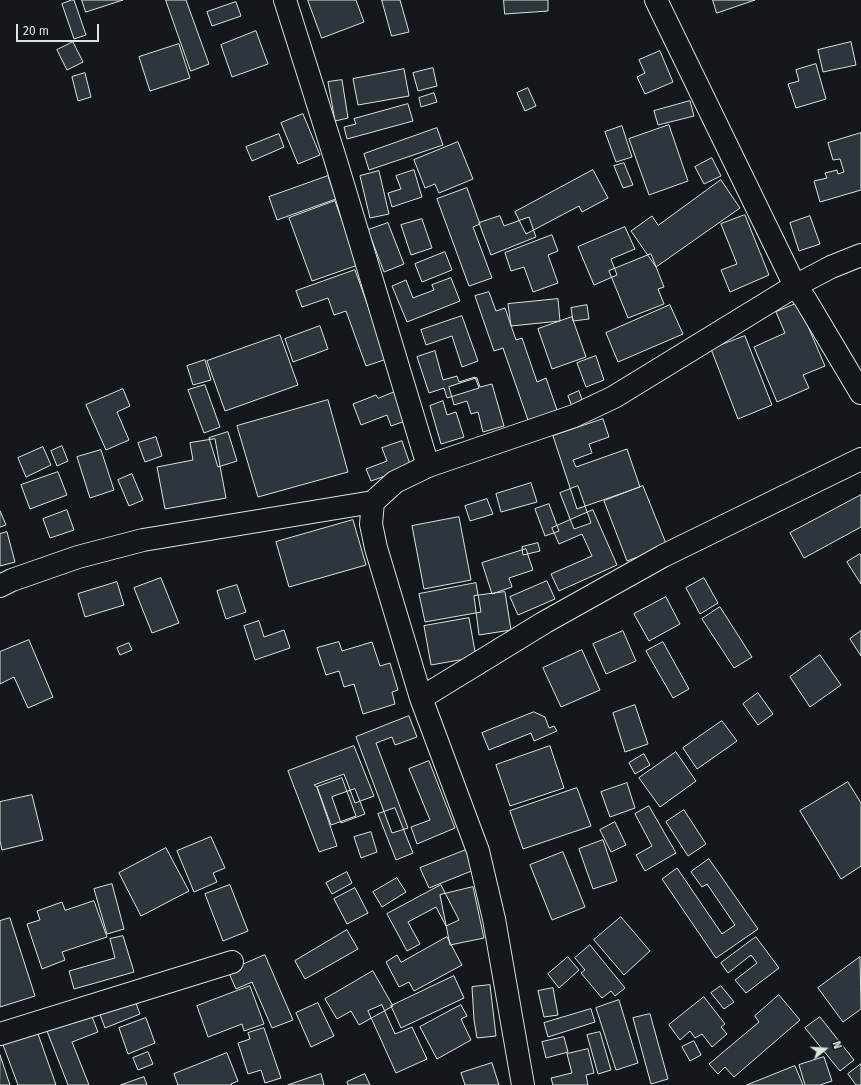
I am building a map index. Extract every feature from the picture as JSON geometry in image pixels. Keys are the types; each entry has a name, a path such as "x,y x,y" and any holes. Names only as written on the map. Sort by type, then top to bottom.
{"street":[{"path":"285,0 333,151 428,466"},
{"path":"656,0 795,286 805,299 861,393"},
{"path":"0,586 12,580 78,557 143,540 373,502 395,482 428,466 591,409 646,378 795,286 831,267 861,254"},
{"path":"421,698 545,622 663,556 861,459"},
{"path":"373,502 371,524 376,548 421,698 478,850 494,919 523,1085"},
{"path":"0,1034 232,962"}],"building":[{"path":"74,0 86,35 74,39 62,4"},
{"path":"82,0 123,0 86,12"},
{"path":"166,0 186,0 209,64 191,71"},
{"path":"308,0 356,0 364,22 322,38"},
{"path":"382,0 400,0 409,32 392,36"},
{"path":"504,0 548,0 548,11 505,14"},
{"path":"713,0 755,0 717,13"},
{"path":"236,2 241,16 212,26 207,12"},
{"path":"256,31 268,64 232,77 221,45"},
{"path":"73,42 83,62 67,70 57,50"},
{"path":"851,42 856,65 823,72 818,50"},
{"path":"179,44 190,78 150,91 139,57"},
{"path":"660,51 673,82 645,94 637,77 645,73 639,60"},
{"path":"816,64 826,99 796,108 788,84 799,81 796,70"},
{"path":"433,68 437,86 418,91 413,73"},
{"path":"404,69 409,96 358,105 353,79"},
{"path":"85,73 91,97 78,101 72,77"},
{"path":"342,80 348,118 335,121 328,82"},
{"path":"528,88 536,106 525,111 517,93"},
{"path":"434,93 437,102 421,107 419,98"},
{"path":"690,101 694,116 658,125 654,111"},
{"path":"408,104 413,121 347,139 344,127 356,124 354,119"},
{"path":"303,114 320,155 298,164 281,123"},
{"path":"669,125 688,181 649,195 629,139"},
{"path":"622,126 632,157 616,162 605,132"},
{"path":"437,128 443,145 369,170 364,154"},
{"path":"861,133 861,190 820,202 814,181 827,178 825,173 837,170 838,174 844,172 840,159 833,160 828,143"},
{"path":"279,134 284,147 252,161 246,147"},
{"path":"458,142 473,179 439,193 435,184 425,188 414,160"},
{"path":"712,158 721,176 704,184 695,167"},
{"path":"624,163 633,185 623,188 614,166"},
{"path":"414,170 422,197 392,207 388,193 401,189 396,176"},
{"path":"593,170 608,198 582,212 579,206 526,234 515,212"},
{"path":"379,171 389,214 370,218 360,176"},
{"path":"328,176 336,199 277,220 269,197"},
{"path":"721,180 740,208 656,267 631,231 652,216 658,225"},
{"path":"467,188 480,224 473,227 492,278 469,286 437,199"},
{"path":"335,201 358,265 312,281 289,218"},
{"path":"745,215 769,275 730,292 721,270 737,264 721,224"},
{"path":"500,216 504,226 529,217 536,237 491,255 479,223"},
{"path":"810,216 820,244 799,251 790,223"},
{"path":"422,219 432,248 411,255 401,225"},
{"path":"388,223 404,264 384,272 368,230"},
{"path":"625,227 635,249 611,259 617,275 594,285 578,247"},
{"path":"552,235 558,251 548,255 558,283 533,292 524,267 511,271 505,253"},
{"path":"445,252 452,270 422,282 415,264"},
{"path":"651,254 664,287 658,289 664,304 628,318 609,271"},
{"path":"355,270 387,359 366,366 346,311 334,315 328,298 302,307 296,291"},
{"path":"451,278 460,301 407,322 392,286 406,280 413,298 434,290 432,285"},
{"path":"489,292 496,311 505,308 516,340 522,338 537,382 546,378 558,413 529,423 503,348 494,351 475,296"},
{"path":"558,299 560,321 511,326 508,304"},
{"path":"798,303 825,366 803,375 809,388 777,402 754,347 785,333 776,312"},
{"path":"587,305 589,319 573,321 571,308"},
{"path":"670,305 683,334 618,362 606,333"},
{"path":"462,316 478,361 462,367 452,336 426,345 421,330"},
{"path":"572,317 586,357 552,369 538,329"},
{"path":"320,326 328,349 293,362 285,339"},
{"path":"280,335 298,385 225,411 207,361"},
{"path":"745,336 772,405 738,419 711,349"},
{"path":"435,351 443,380 457,376 459,382 475,377 479,388 447,398 444,388 429,393 417,357"},
{"path":"596,356 604,380 586,387 577,363"},
{"path":"205,360 211,380 193,385 187,366"},
{"path":"477,378 480,387 492,384 504,426 483,432 478,412 471,414 467,401 454,405 449,387"},
{"path":"205,385 220,427 204,433 188,390"},
{"path":"123,389 130,406 117,412 129,440 106,450 86,405"},
{"path":"397,391 408,420 391,426 387,415 361,425 353,404 376,395 378,398"},
{"path":"579,391 584,405 573,409 568,396"},
{"path":"328,400 348,472 258,497 237,426"},
{"path":"443,401 447,415 456,412 464,437 441,444 430,406"},
{"path":"603,419 609,437 589,444 592,453 573,460 576,467 627,449 640,487 577,509 553,436"},
{"path":"228,432 237,461 218,467 209,438"},
{"path":"156,437 162,456 145,462 138,443"},
{"path":"215,439 226,498 165,509 157,467 193,460 190,443"},
{"path":"402,441 411,467 371,481 366,469 387,461 382,448"},
{"path":"62,446 68,461 57,466 51,451"},
{"path":"43,447 51,465 26,477 18,458"},
{"path":"101,450 114,490 90,498 77,457"},
{"path":"58,472 67,495 30,509 21,485"},
{"path":"132,474 143,500 129,506 118,480"},
{"path":"531,483 537,502 501,512 496,494"},
{"path":"578,486 591,523 574,529 560,493"},
{"path":"643,486 667,546 627,561 604,501"},
{"path":"861,495 861,527 804,558 790,533"},
{"path":"487,499 493,514 470,521 465,506"},
{"path":"549,504 559,531 545,536 535,509"},
{"path":"67,510 74,530 50,538 43,519"},
{"path":"593,510 617,565 559,591 551,574 592,556 582,534 559,544 552,528"},
{"path":"0,511 6,525 0,527"},
{"path":"459,517 471,580 424,589 412,526"},
{"path":"353,520 366,565 289,587 276,542"},
{"path":"7,532 15,562 0,566 0,534"},
{"path":"538,543 540,551 523,555 522,547"},
{"path":"526,549 533,570 509,578 512,587 492,594 482,563"},
{"path":"860,554 861,555 861,584 847,562"},
{"path":"161,578 179,623 152,633 134,588"},
{"path":"704,578 718,603 700,614 686,588"},
{"path":"547,581 555,599 518,615 510,597"},
{"path":"117,582 124,605 85,617 78,594"},
{"path":"476,583 481,612 425,622 419,594"},
{"path":"237,585 246,612 226,619 217,591"},
{"path":"505,592 511,630 479,635 474,596"},
{"path":"666,597 680,624 649,641 634,614"},
{"path":"720,607 752,657 734,668 702,619"},
{"path":"469,618 476,657 431,665 424,626"},
{"path":"259,621 264,637 284,630 290,648 255,660 244,626"},
{"path":"623,631 636,661 606,674 593,644"},
{"path":"861,631 861,656 850,639"},
{"path":"29,640 53,697 28,708 14,677 0,684 0,652"},
{"path":"339,642 342,651 372,642 380,666 390,663 398,690 392,692 395,704 363,714 354,684 344,687 339,671 326,675 317,648"},
{"path":"663,642 689,689 673,698 646,651"},
{"path":"129,643 132,650 120,655 117,648"},
{"path":"582,650 600,690 561,707 543,668"},
{"path":"820,655 841,685 810,707 790,677"},
{"path":"758,693 773,714 758,725 743,704"},
{"path":"635,705 648,744 625,752 613,713"},
{"path":"534,712 545,717 549,728 554,726 557,731 534,741 531,733 489,750 482,733"},
{"path":"409,716 417,737 395,745 392,737 376,743 408,828 392,833 356,737"},
{"path":"722,721 737,741 697,769 683,748"},
{"path":"354,746 374,796 355,803 344,774 314,785 317,787 337,846 319,852 288,771"},
{"path":"550,746 564,788 510,806 496,765"},
{"path":"676,752 696,781 660,807 639,778"},
{"path":"644,754 650,765 635,774 629,763"},
{"path":"429,761 455,828 417,844 411,827 430,820 409,769"},
{"path":"342,778 356,816 331,825 317,787"},
{"path":"848,782 861,803 861,866 841,879 800,811"},
{"path":"627,783 635,808 610,817 601,792"},
{"path":"577,788 591,826 523,849 510,811"},
{"path":"355,789 365,814 341,823 332,797"},
{"path":"32,795 43,840 2,850 0,841 0,802"},
{"path":"649,806 676,853 645,871 636,855 652,846 635,814"},
{"path":"395,808 413,853 396,860 378,814"},
{"path":"684,810 706,844 688,856 666,822"},
{"path":"615,822 626,845 611,852 600,830"},
{"path":"371,832 377,852 361,858 354,837"},
{"path":"211,837 225,868 213,873 217,882 194,892 177,851"},
{"path":"603,840 617,881 593,889 579,849"},
{"path":"166,848 189,891 141,916 119,873"},
{"path":"466,850 474,870 429,888 420,868"},
{"path":"563,852 585,907 552,920 530,865"},
{"path":"709,859 758,929 716,958 662,879 677,868 722,934 735,925 707,884 702,887 691,872"},
{"path":"347,872 352,883 332,894 326,883"},
{"path":"397,878 406,892 382,907 373,892"},
{"path":"112,884 124,929 107,934 94,889"},
{"path":"230,885 248,931 223,941 205,894"},
{"path":"441,885 459,920 446,926 436,907 408,922 420,944 407,951 387,914"},
{"path":"473,887 484,938 450,945 440,895"},
{"path":"355,888 368,913 347,924 334,899"},
{"path":"94,901 107,937 62,952 65,960 42,969 27,924 40,920 37,911 62,902 65,910"},
{"path":"621,917 650,951 624,975 594,940"},
{"path":"10,918 35,996 0,1007 0,921"},
{"path":"347,930 358,949 305,979 295,961"},
{"path":"123,936 134,972 74,989 69,971 115,958 110,939"},
{"path":"447,937 462,965 414,991 409,982 399,987 386,962 397,955 401,962"},
{"path":"756,937 779,968 746,993 735,980 757,963 751,955 728,973 721,963"},
{"path":"590,945 625,988 615,996 611,991 602,998 581,973 585,970 575,958"},
{"path":"265,955 293,1020 272,1028 252,982 236,989 228,971"},
{"path":"568,957 579,970 559,988 548,974"},
{"path":"860,957 861,1009 843,1022 818,988"},
{"path":"373,971 393,1006 359,1025 351,1011 337,1019 325,999"},
{"path":"454,976 464,998 401,1028 391,1006"},
{"path":"490,985 496,1036 477,1038 474,1020 472,987"},
{"path":"250,986 264,1024 244,1031 242,1024 208,1037 197,1006"},
{"path":"721,986 734,1002 724,1009 711,993"},
{"path":"553,988 558,1015 544,1017 538,991"},
{"path":"131,990 140,1014 105,1028 96,1004"},
{"path":"779,995 800,1020 734,1077 725,1067 718,1074 709,1064 759,1022 755,1016"},
{"path":"704,997 725,1024 721,1027 727,1034 712,1047 702,1034 695,1038 690,1031 680,1040 669,1025"},
{"path":"619,1000 638,1063 616,1070 596,1008"},
{"path":"318,1003 334,1036 311,1047 296,1013"},
{"path":"382,1005 395,1034 412,1027 427,1059 396,1073 368,1011"},
{"path":"461,1005 467,1016 461,1019 471,1040 437,1059 420,1027"},
{"path":"591,1009 595,1022 548,1037 544,1023"},
{"path":"91,1014 98,1032 72,1042 89,1085 68,1085 47,1031"},
{"path":"650,1014 668,1079 651,1084 633,1018"},
{"path":"820,1017 854,1060 840,1071 805,1028"},
{"path":"146,1018 155,1043 128,1054 119,1028"},
{"path":"264,1028 281,1078 265,1083 261,1070 248,1074 238,1043 250,1039 248,1033"},
{"path":"37,1031 56,1085 18,1085 2,1042"},
{"path":"600,1032 611,1070 598,1074 587,1035"},
{"path":"564,1037 568,1052 546,1058 542,1042"},
{"path":"694,1041 701,1055 690,1061 682,1047"},
{"path":"588,1049 594,1073 586,1075 588,1085 553,1085 551,1078 572,1073 567,1054"},
{"path":"148,1052 153,1064 138,1070 133,1058"},
{"path":"227,1053 238,1081 231,1084 232,1085 178,1085 174,1074"},
{"path":"0,1055 10,1085 0,1085"},
{"path":"824,1057 832,1081 820,1085 805,1085 799,1065"},
{"path":"492,1063 499,1085 465,1085 461,1073"},
{"path":"861,1064 861,1085 856,1085 848,1074"},
{"path":"795,1066 803,1085 747,1085"},
{"path":"321,1074 324,1085 288,1085"},
{"path":"365,1074 370,1085 348,1085 347,1082"},
{"path":"144,1077 147,1085 121,1085"}]}
